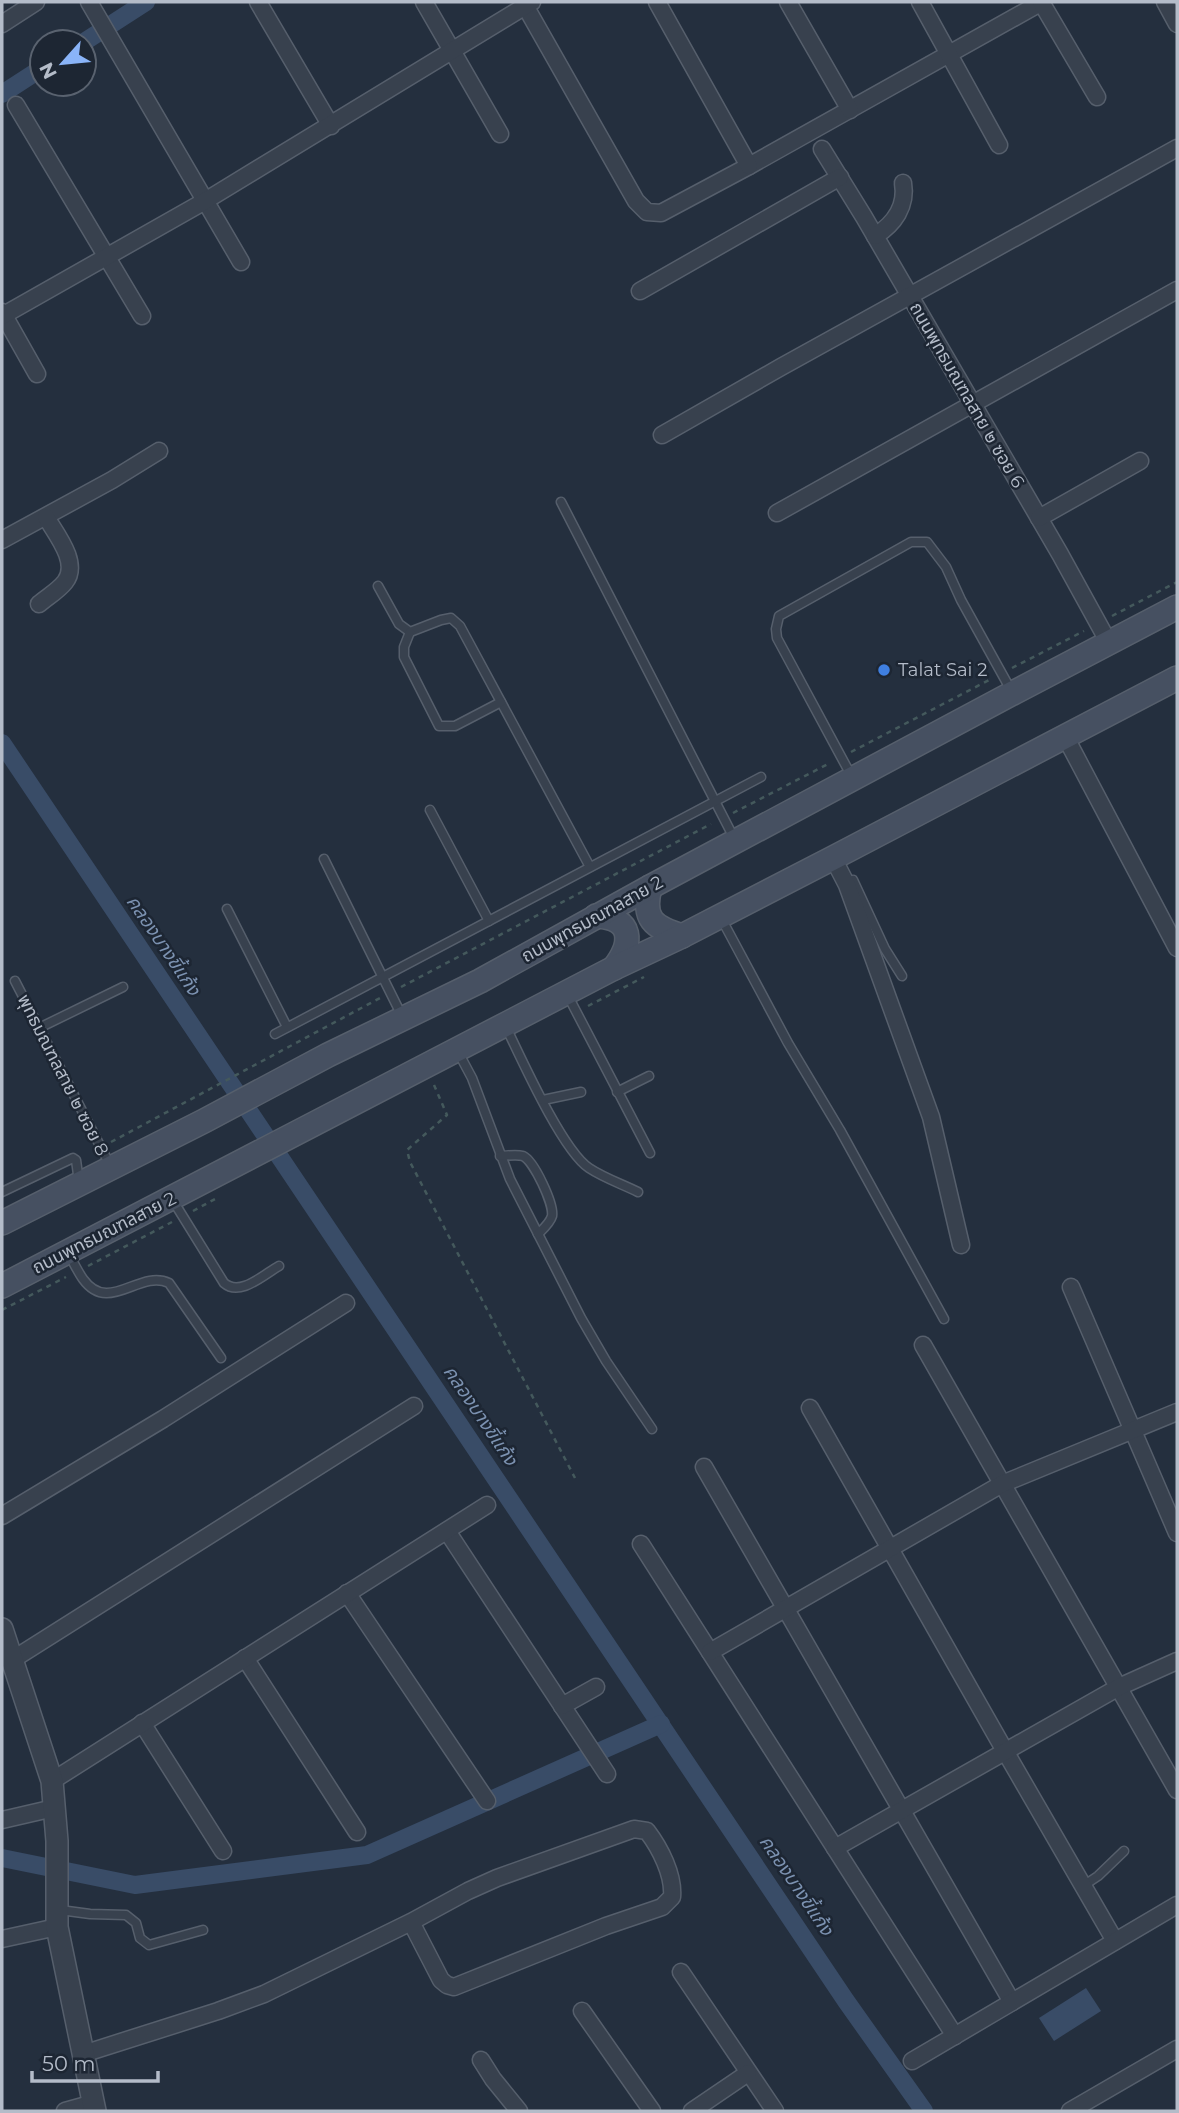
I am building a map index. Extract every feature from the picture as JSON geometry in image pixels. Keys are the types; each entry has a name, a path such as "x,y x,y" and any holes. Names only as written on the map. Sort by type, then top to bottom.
{"main road":[{"name":"ถนนพุทธมณฑลสาย 2","path":"2,1223 328,1055 480,981 853,779 1007,683 1104,633 1177,607"},
{"name":"ถนนพุทธมณฑลสาย 2","path":"2,1286 73,1261 121,1224 177,1207 237,1164 347,1105 682,936 1177,678"},
{"path":"650,887 647,900 653,923 682,936"},
{"path":"596,916 618,920 623,927 627,944 623,956 614,968"},
{"path":"2,1268 121,1224"}],"street":[{"path":"2,24 36,2"},
{"path":"89,2 241,262"},
{"path":"258,2 331,126"},
{"path":"424,2 499,134"},
{"path":"657,2 749,166"},
{"path":"788,2 850,110"},
{"path":"920,2 999,145"},
{"path":"37,374 2,314 205,201 331,126 527,3 636,201 647,212 661,213 1042,2 1097,97"},
{"path":"1165,2 1177,24"},
{"path":"16,105 142,316"},
{"path":"662,435 1177,148"},
{"name":"ถนนพุทธมณฑลสาย ๒ ซอย 6","path":"822,149 1104,633"},
{"path":"640,291 840,177"},
{"path":"875,236 889,227 895,218 905,196 903,183"},
{"path":"777,513 1177,290"},
{"path":"2,540 159,451"},
{"path":"1039,518 1140,461"},
{"path":"39,604 66,581 70,572 61,542 46,517"},
{"path":"1066,738 1177,948"},
{"path":"836,856 931,1117 961,1245"},
{"path":"1071,1287 1177,1533"},
{"path":"2,1516 163,1419 346,1303"},
{"path":"923,1345 1177,1790"},
{"path":"12,1660 414,1406"},
{"path":"810,1408 1115,1941"},
{"path":"710,1652 1002,1484 1177,1412"},
{"path":"705,1467 1012,2002"},
{"path":"52,1781 487,1506"},
{"path":"447,1531 607,1774"},
{"path":"641,1544 955,2036"},
{"path":"347,1593 487,1801"},
{"path":"2,1629 52,1781 57,1841 57,1918 94,2107 65,2111"},
{"path":"245,1658 357,1832"},
{"path":"835,1849 1119,1687 1177,1661"},
{"path":"562,1706 596,1687"},
{"path":"142,1723 223,1851"},
{"path":"2,1820 54,1808"},
{"path":"83,2054 264,1994 411,1922 458,1895 634,1829 648,1831 654,1840 673,1890 672,1897 662,1907 606,1926 454,1987 441,1980 411,1922"},
{"path":"912,2061 1177,1905"},
{"path":"2,1939 57,1918"},
{"path":"681,1972 775,2111"},
{"path":"582,2011 652,2111"},
{"path":"1070,2111 1177,2049"},
{"path":"481,2060 519,2111"},
{"path":"692,2111 748,2073"}],"lane":[{"path":"561,502 736,842"},
{"path":"853,779 777,638 779,616 911,542 927,542 946,567 1007,683"},
{"path":"378,586 398,624 410,632"},
{"path":"501,702 455,726 439,726 404,657 404,647 410,632 451,618 460,626 501,702 590,867"},
{"path":"275,1034 761,777"},
{"path":"430,810 489,921"},
{"path":"836,856 902,976"},
{"path":"324,859 403,1019"},
{"path":"227,909 287,1027"},
{"path":"720,916 788,1043 944,1319"},
{"name":"พุทธมณฑลสาย ๒ ซอย 8","path":"15,981 111,1168"},
{"path":"39,1028 123,987"},
{"path":"566,993 650,1153"},
{"path":"505,1025 566,1143 589,1168 638,1192"},
{"path":"457,1050 486,1112 500,1156 581,1318 606,1361 652,1429"},
{"path":"617,1092 649,1076"},
{"path":"543,1100 581,1092"},
{"path":"500,1156 523,1156 542,1184 552,1205 552,1213 550,1220 538,1234"},
{"path":"2,1192 73,1158 76,1160 79,1185"},
{"path":"177,1207 223,1283 229,1288 243,1287 279,1266"},
{"path":"73,1261 84,1282 99,1293 115,1294 149,1280 169,1283 221,1358"},
{"path":"1083,1886 1098,1876 1124,1850"},
{"path":"57,1918 90,1914 126,1915 136,1923 140,1938 149,1945 203,1930"}],"path":[{"path":"179,1105 841,757 1007,683 1104,633 1177,582"},
{"path":"425,1066 447,1115 407,1150 410,1162 575,1478"},
{"path":"2,1311 73,1261 177,1207 216,1199"}],"water":[{"path":"1086,1988 1101,2011 1054,2041 1039,2018"}],"waterway":[{"path":"98,33 146,2"},
{"path":"2,94 28,77"},
{"name":"คลองบางขี้แก้ง","path":"2,743 846,2001 924,2111"},
{"path":"2,1858 135,1885 367,1855 661,1724"}],"place":[{"name":"Talat Sai 2","path":"884,670"}]}
